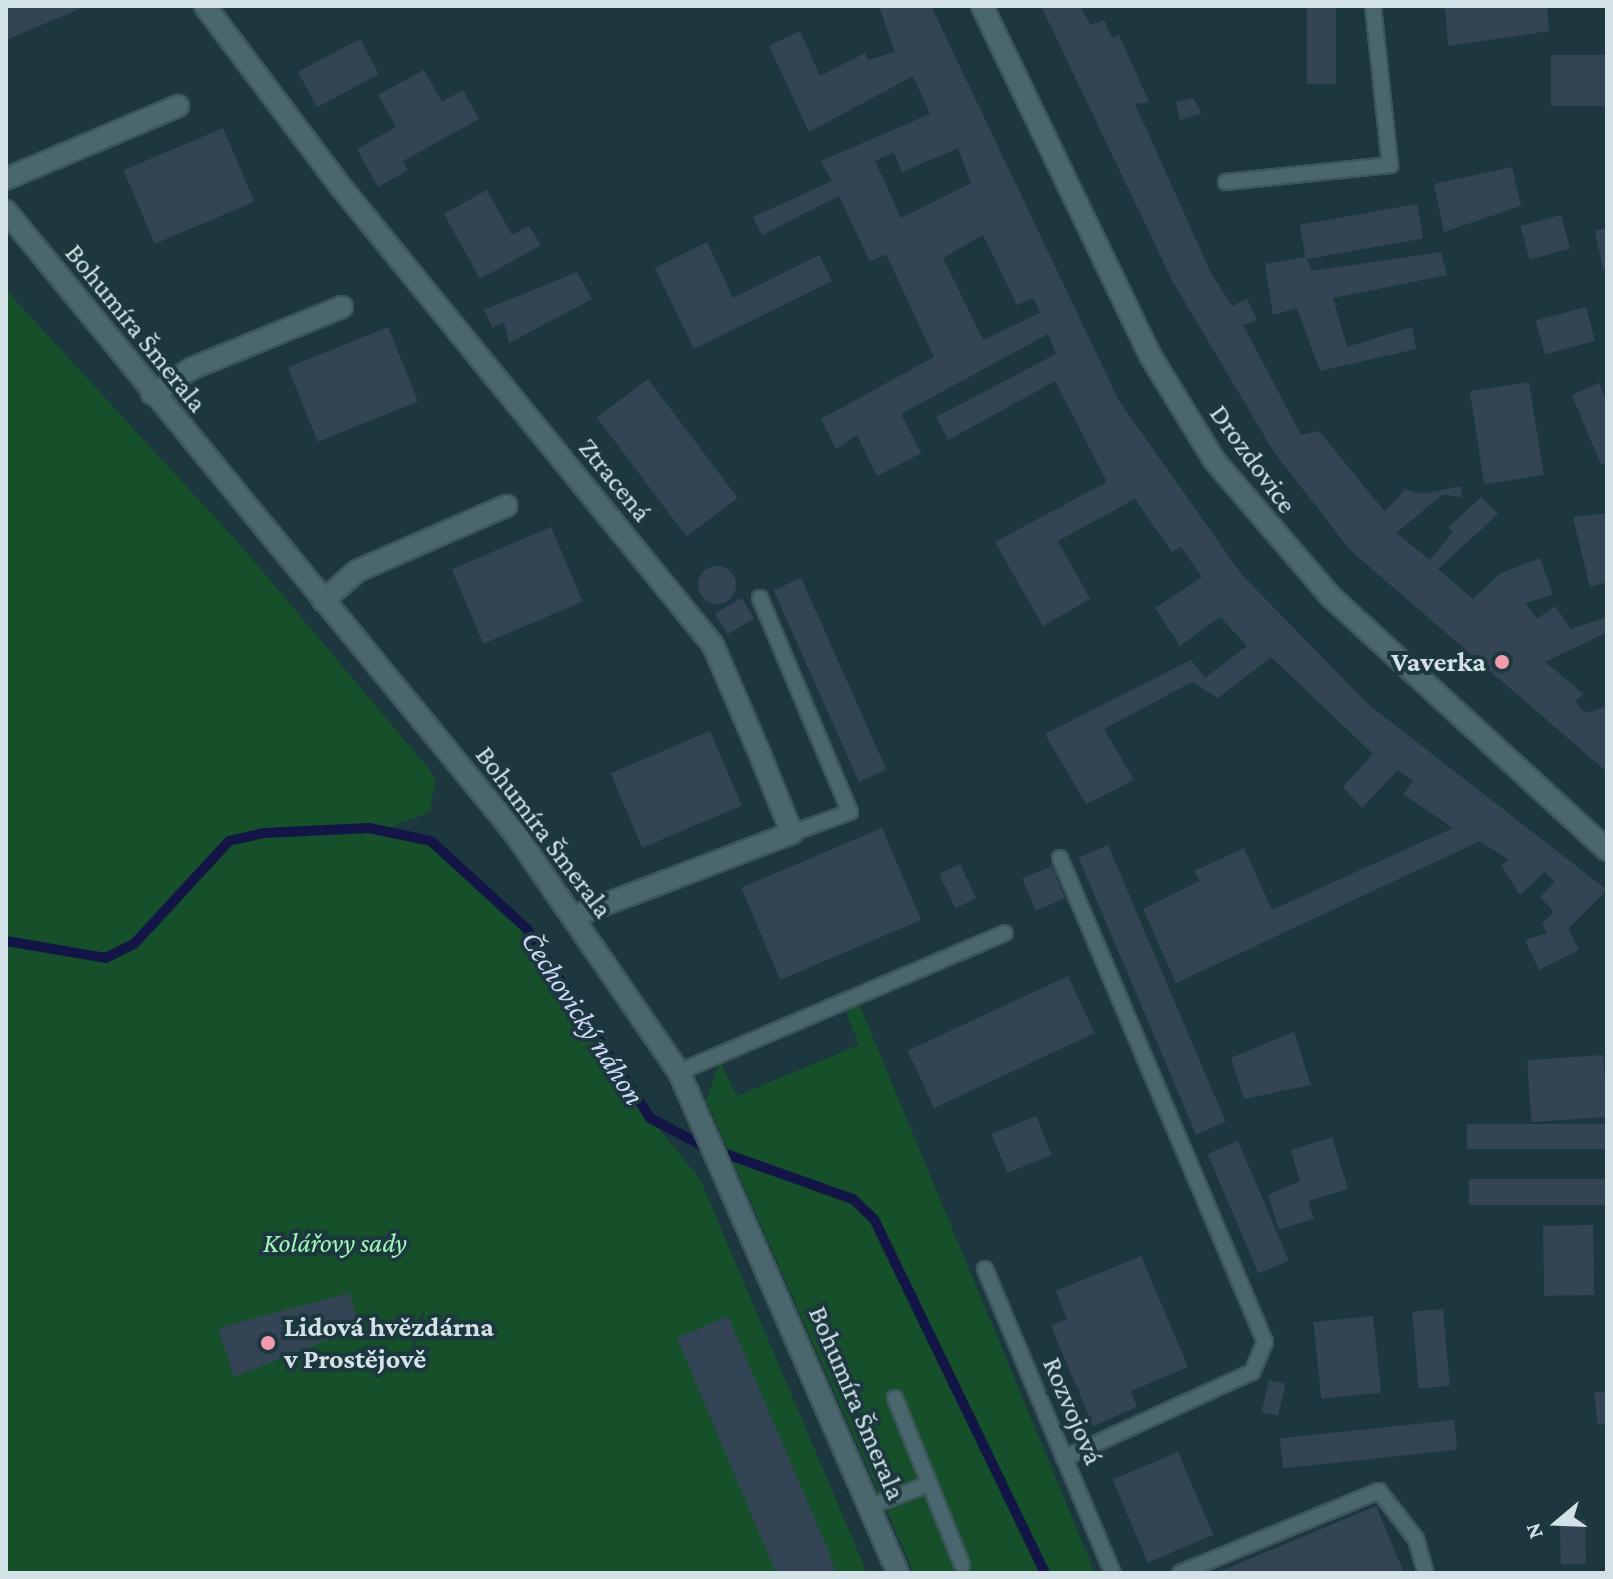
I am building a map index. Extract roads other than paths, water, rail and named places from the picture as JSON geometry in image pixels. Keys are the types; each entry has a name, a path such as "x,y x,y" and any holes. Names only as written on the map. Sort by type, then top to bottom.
{"street":[{"name":"Ztracená","path":"205,6 350,199 713,645 792,833"},
{"name":"Drozdovice","path":"982,6 1150,355 1214,460 1330,596 1607,850"},
{"path":"6,179 178,106"},
{"name":"Bohumíra Šmerala","path":"6,211 575,916 679,1072 733,1188 898,1573"},
{"path":"152,394 193,368 342,307"},
{"path":"323,601 357,571 506,506"},
{"path":"575,916 792,833"}],"lane":[{"path":"1226,182 1390,165 1373,6"},
{"path":"760,598 850,812 792,833"},
{"path":"1060,858 1265,1342 1252,1372 1064,1458"},
{"path":"679,1072 1005,933"},
{"name":"Rozvojová","path":"985,1269 1113,1573"},
{"path":"895,1398 962,1565"},
{"path":"871,1506 929,1484"},
{"path":"1180,1573 1379,1491 1416,1539 1426,1573"}],"waterway":[{"name":"Čechovický náhon","path":"6,941 106,958 134,944 229,841 264,833 369,828 431,841 527,929 650,1118 701,1145 853,1199 874,1219 1045,1573"}],"place":[{"name":"Vaverka","path":"1502,662"},
{"name":"Lidová hvězdárna v Prostějově","path":"268,1343"}],"park label":[{"name":"Kolářovy sady","path":"335,1243"}]}
